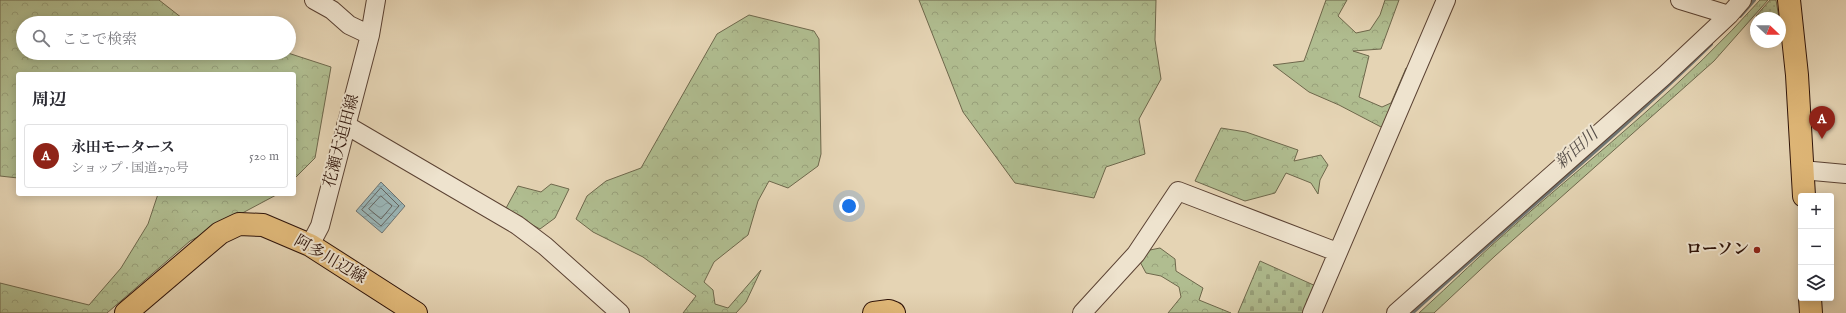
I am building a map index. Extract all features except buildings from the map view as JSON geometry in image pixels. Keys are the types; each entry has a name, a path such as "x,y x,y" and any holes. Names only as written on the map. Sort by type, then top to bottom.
{"main road":[{"path":"1789,0 1797,75 1804,193"},
{"name":"阿多川辺線","path":"126,313 220,232 239,224 263,225 310,245 416,313"},
{"path":"1810,301 1811,313"},
{"path":"874,313 889,311 894,313"}],"street":[{"path":"314,0 332,10 349,25 370,35"},
{"name":"花瀬大迫田線","path":"310,245 320,226 370,35 376,0"},
{"path":"1312,313 1446,0"},
{"path":"1680,0 1729,15"},
{"path":"1396,313 1620,116 1729,15 1742,0"},
{"path":"346,125 517,225 545,246 620,313"},
{"path":"1802,170 1846,174"},
{"path":"1082,313 1136,254 1178,191 1337,252"}],"green space":[{"path":"0,0 159,0 179,16 16,16 16,60 296,60 296,56 331,67 315,158 296,177 296,72 16,72 16,178 0,176"},
{"path":"919,0 1156,0 1155,40 1161,79 1139,119 1145,154 1106,167 1094,198 1015,183 963,112"},
{"path":"1326,0 1347,0 1338,16 1356,33 1370,30 1380,15 1385,0 1399,0 1381,49 1353,51 1369,56 1359,97 1382,107 1391,103 1406,68 1412,68 1383,128 1339,105 1309,92 1273,65 1304,61"},
{"path":"1760,0 1768,0 1757,12 1750,12 1750,20 1714,61 1495,256 1434,313 1419,313 1504,234 1673,88"},
{"path":"1770,0 1776,0 1778,12 1760,12"},
{"path":"749,15 814,31 819,39 821,154 818,166 788,188 769,181 758,201 748,235 714,262 704,282 713,290 715,304 728,308 761,270 746,302 736,313 683,313 696,296 643,257 593,232 576,219 587,196 606,181 641,168 717,34"},
{"path":"1221,128 1246,132 1298,150 1294,161 1321,155 1328,165 1320,180 1318,194 1311,183 1286,173 1275,193 1245,201 1195,181"},
{"path":"551,184 569,189 555,218 540,229 505,210 518,186 541,192"},
{"path":"157,196 274,196 190,241 107,313 0,313 0,283 89,305 121,268 148,224"},
{"path":"1160,248 1175,259 1176,271 1203,288 1199,300 1231,313 1168,313 1181,297 1179,287 1161,276 1146,273 1139,260 1145,251"},
{"path":"1260,261 1318,287 1307,313 1238,313"}],"water":[{"path":"381,182 405,206 382,233 356,211"}],"waterway":[{"name":"新田川","path":"1740,16 1754,0"},
{"name":"新田川","path":"1412,313 1638,113 1711,44"}],"place":[{"name":"永田モータース","path":"1822,139"},
{"name":"ローソン","path":"1757,250"}]}
